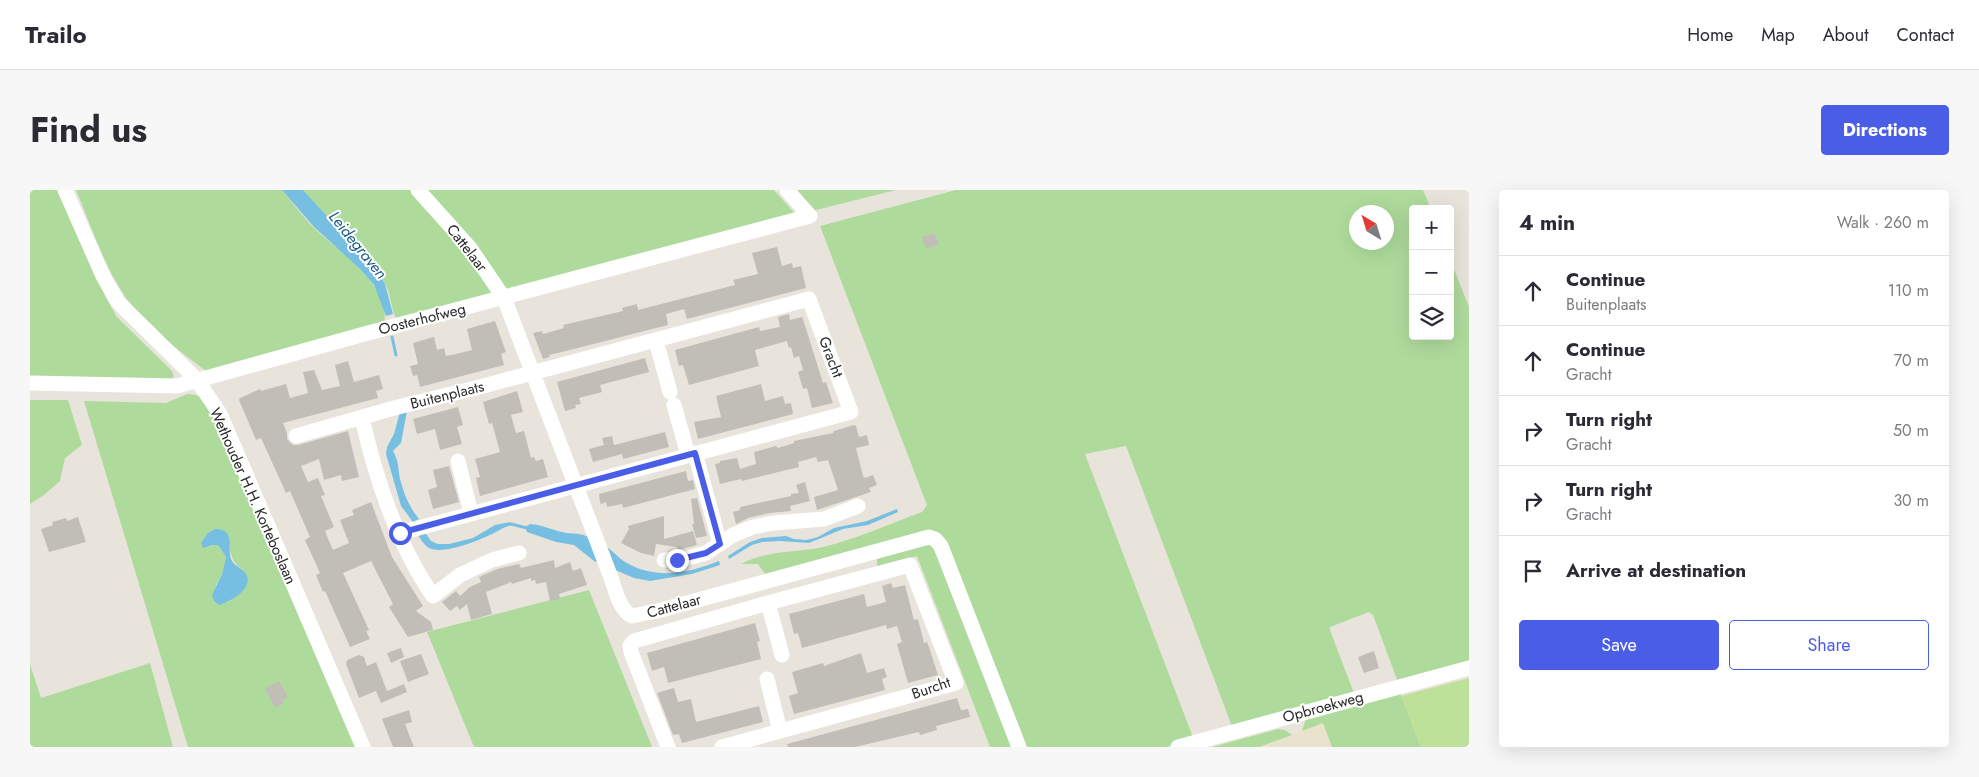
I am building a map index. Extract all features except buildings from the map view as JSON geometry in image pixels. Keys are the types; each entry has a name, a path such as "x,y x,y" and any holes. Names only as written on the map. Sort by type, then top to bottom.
{"street":[{"name":"Wethouder H.H. Korteboslaan","path":"65,190 103,276 118,302 197,380 220,414 363,747"},
{"name":"Cattelaar","path":"418,190 470,248 504,298 610,575 623,608 628,614 632,616 661,610 929,537 938,542 1018,747"},
{"name":"Oosterhofweg","path":"30,383 177,386 810,216 787,190"},
{"name":"Gracht","path":"531,372 656,341 809,299 852,412 575,485"},
{"path":"656,341 672,398 720,544"},
{"name":"Buitenplaats","path":"296,436 411,403 472,390 531,372"},
{"path":"362,418 378,481 406,531 421,578 433,596 460,575 492,560 519,553"},
{"path":"458,461 470,513"},
{"path":"406,531 575,485"},
{"path":"664,560 692,557 706,553 734,535 753,527 773,523 824,519 858,506"},
{"path":"867,554 873,575"},
{"name":"Burcht","path":"668,747 631,652 630,646 634,641 768,603 910,566 956,683 780,731 751,743 722,747"},
{"path":"768,603 782,655"},
{"path":"661,610 667,632"},
{"name":"Opbroekweg","path":"1178,747 1469,668"},
{"path":"767,679 780,731"}],"shaded area":[{"path":"1323,723 1332,747 1259,747 1292,735"}],"green space":[{"path":"30,190 59,190 106,298 117,317 172,371 174,377 168,381 30,381"},
{"path":"76,190 282,190 315,229 350,260 373,284 380,297 384,311 384,326 206,371 143,319 126,298 104,259"},
{"path":"303,190 774,190 798,217 398,321 384,282 366,258"},
{"path":"793,190 896,190 812,211"},
{"path":"956,190 1423,190 1429,205 1409,205 1409,340 1454,340 1454,269 1469,307 1469,666 1399,685 1373,615 1369,612 1330,627 1355,696 1233,729 1126,446 1085,454 1194,740 1166,747 1025,747 944,541 765,574 758,564 741,564 761,556 813,549 848,540 922,512 927,505 820,226"},
{"path":"191,394 201,397 210,407 356,747 188,747 84,401 166,403","holes":["227,533 235,563 243,570 244,590 226,603 216,585 222,574 226,557 218,545 206,548"]},
{"path":"30,400 68,400 82,445 65,458 60,481 30,504"},
{"path":"927,544 933,547 1012,747 990,747 917,556 877,567 877,558"},
{"path":"589,590 652,747 474,747 427,632"},
{"path":"150,663 173,747 30,747 30,664 41,698"},
{"path":"1469,678 1469,747 1421,747 1401,696"},
{"path":"1399,690 1421,747 1332,747 1323,723 1302,731 1306,719"},
{"path":"1278,729 1285,730 1292,735 1259,747 1212,747"}],"water":[{"path":"282,190 303,190 376,270 385,284 393,314 386,316 374,285 360,269 314,227"},
{"path":"407,411 401,443 393,451 405,495 412,510 419,519 413,522 401,506 386,454 400,412"},
{"path":"897,509 898,512 868,525 843,529 809,543 762,542 752,545 729,559 728,556 750,542 762,538 786,536 806,540 818,537 834,528 867,521"},
{"path":"510,522 513,525 478,540 443,550 429,548 423,543 417,533 424,531 431,541 438,544 449,544 473,538 495,525"},
{"path":"530,524 579,534 596,540 627,563 650,572 673,573 696,569 719,561 720,565 692,574 650,581 634,578 594,561 574,545 556,542 527,532 525,527"},
{"path":"215,529 222,530 228,535 231,559 234,564 246,573 248,581 239,595 219,605 214,601 212,595 222,574 226,557 218,545 203,548 201,543 208,533"}],"waterway":[{"name":"Leidegraven","path":"392,337 396,355"},
{"name":"Leidegraven","path":"511,524 527,528"}],"route":[{"path":"400,533 695,453 720,544 706,553 677,560"}]}
